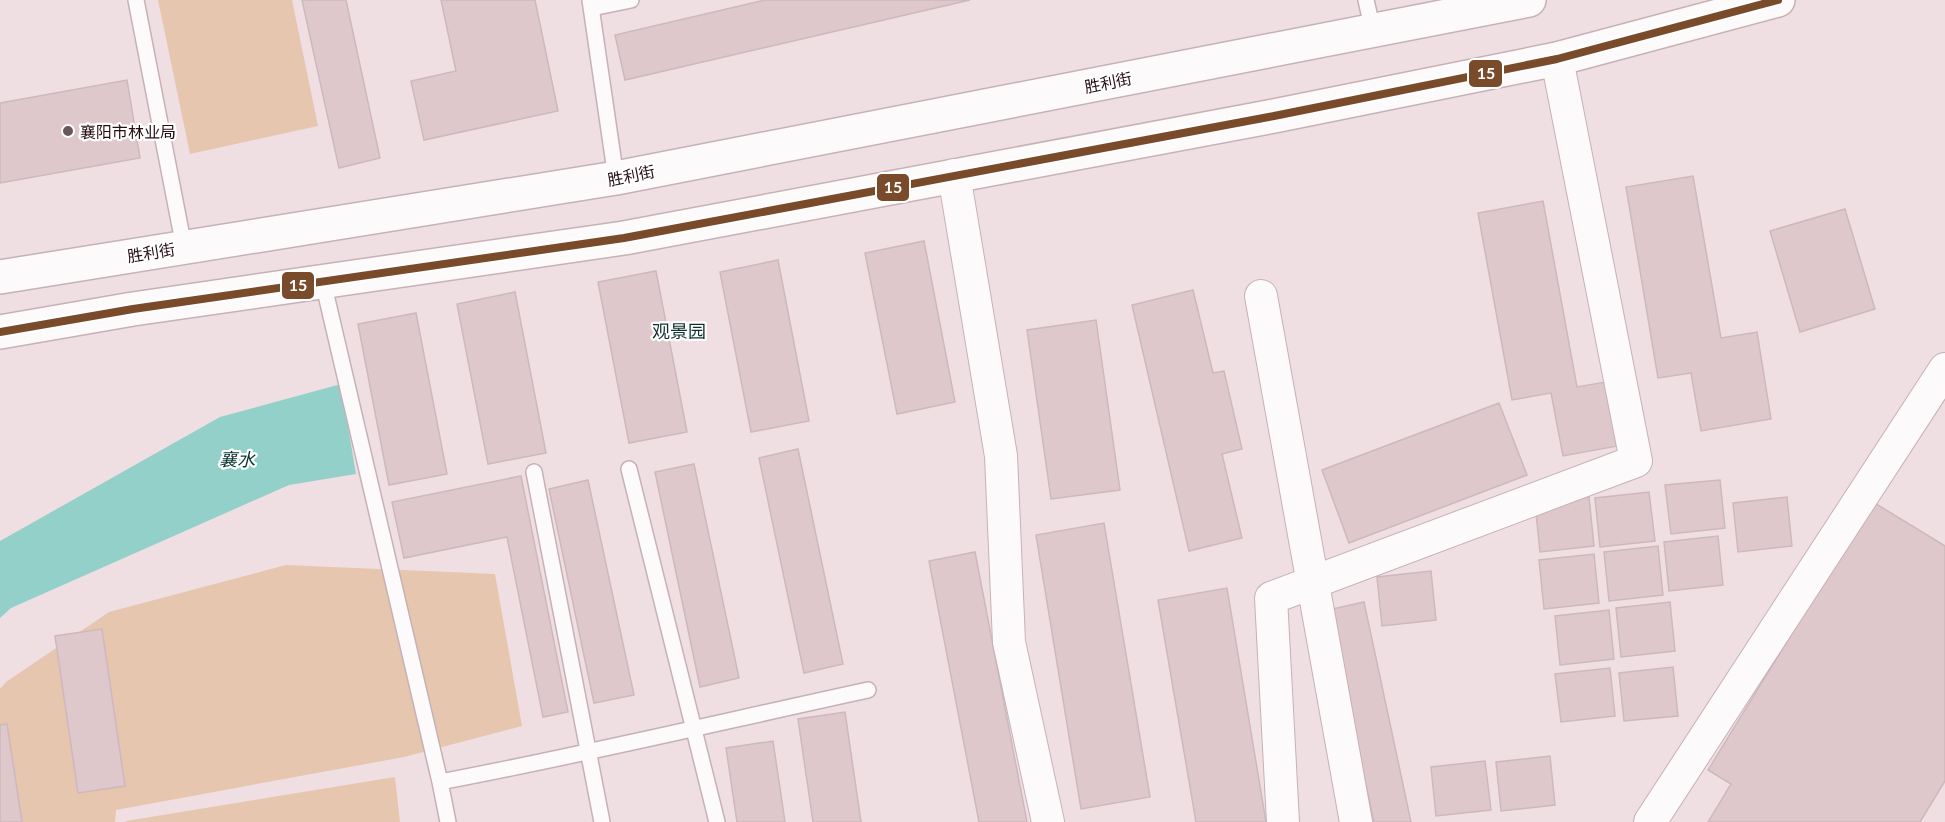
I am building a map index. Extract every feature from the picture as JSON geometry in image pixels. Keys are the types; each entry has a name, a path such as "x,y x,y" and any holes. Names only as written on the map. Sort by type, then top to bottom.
{"highway":[{"name":"胜利街","path":"0,278 616,178 1258,52 1370,15 1529,0"},
{"path":"0,332 133,309 624,238 1274,116 1557,59 1778,0"}],"street":[{"path":"1283,822 1271,598 1636,461 1557,59"},
{"path":"954,175 1001,456 1009,642 1048,822"},
{"path":"1261,296 1356,822"},
{"path":"1650,822 1945,369"}],"lane":[{"path":"136,0 184,247"},
{"path":"616,178 591,4 631,0"},
{"path":"324,282 448,822"},
{"path":"629,469 717,822"},
{"path":"534,472 602,822"},
{"path":"440,782 539,763 868,690"}],"shaded area":[{"path":"158,0 292,0 318,126 190,154"},
{"path":"286,565 495,574 522,726 404,757 116,810 115,822 0,822 0,689 6,682 109,612"},
{"path":"395,777 400,822 126,822 126,821"}],"water":[{"name":"襄水","path":"341,384 356,474 289,485 11,608 0,618 0,541 220,417"}],"building":[{"path":"302,0 346,0 380,158 339,168"},
{"path":"441,0 535,0 558,111 424,140 411,81 456,71"},
{"path":"765,0 970,0 625,80 615,35"},
{"name":"襄阳市林业局","path":"127,80 140,158 0,183 0,103"},
{"path":"1693,176 1721,338 1757,332 1771,419 1701,431 1691,373 1658,378 1626,187"},
{"path":"1543,201 1577,387 1611,381 1623,445 1563,456 1551,393 1512,400 1478,213"},
{"path":"1845,209 1875,309 1800,332 1770,231"},
{"path":"924,241 955,402 897,414 865,253"},
{"path":"778,260 809,421 751,432 720,272"},
{"path":"656,271 687,432 629,443 598,282"},
{"path":"1193,290 1213,373 1224,371 1242,449 1222,454 1242,538 1189,551 1132,305"},
{"path":"515,292 546,453 488,464 457,304"},
{"path":"416,313 447,474 389,485 358,324"},
{"path":"1096,320 1120,490 1051,499 1027,330"},
{"path":"1499,403 1527,475 1349,543 1322,470"},
{"path":"798,449 843,664 804,673 759,458"},
{"path":"694,464 739,678 700,687 655,472"},
{"path":"521,476 568,712 543,717 507,537 404,558 392,502"},
{"path":"588,480 634,695 594,703 549,489"},
{"path":"1720,480 1725,528 1671,534 1665,485"},
{"path":"1649,492 1655,541 1600,547 1595,498"},
{"path":"1589,497 1594,546 1540,552 1535,503"},
{"path":"1787,497 1792,546 1738,552 1733,503"},
{"path":"1873,502 1945,546 1945,781 1920,822 1708,822 1731,784 1708,770"},
{"path":"1104,523 1150,797 1081,809 1036,535"},
{"path":"1718,536 1723,585 1669,591 1664,542"},
{"path":"1658,546 1663,595 1609,601 1604,552"},
{"path":"975,552 1027,822 979,822 929,561"},
{"path":"1594,554 1599,603 1544,609 1539,560"},
{"path":"1431,571 1436,620 1382,626 1377,577"},
{"path":"1227,588 1266,822 1196,822 1158,600"},
{"path":"1364,602 1411,822 1374,822 1328,610"},
{"path":"1670,602 1675,651 1621,657 1616,608"},
{"path":"1609,610 1614,659 1560,665 1555,616"},
{"path":"102,629 125,786 78,793 55,636"},
{"path":"1673,667 1678,716 1624,721 1619,673"},
{"path":"1610,668 1615,716 1561,722 1555,674"},
{"path":"845,712 861,822 813,822 798,719"},
{"path":"7,724 22,822 0,822 0,725"},
{"path":"773,741 785,822 737,822 726,748"},
{"path":"1550,756 1555,805 1501,811 1496,762"},
{"path":"1485,761 1491,810 1436,816 1431,767"}],"transit line":[{"name":"15","path":"0,332 133,309 624,238 1274,116 1557,59 1778,0"}],"place":[{"name":"襄阳市林业局","path":"68,131"}],"district":[{"name":"观景园","path":"679,331"}]}
